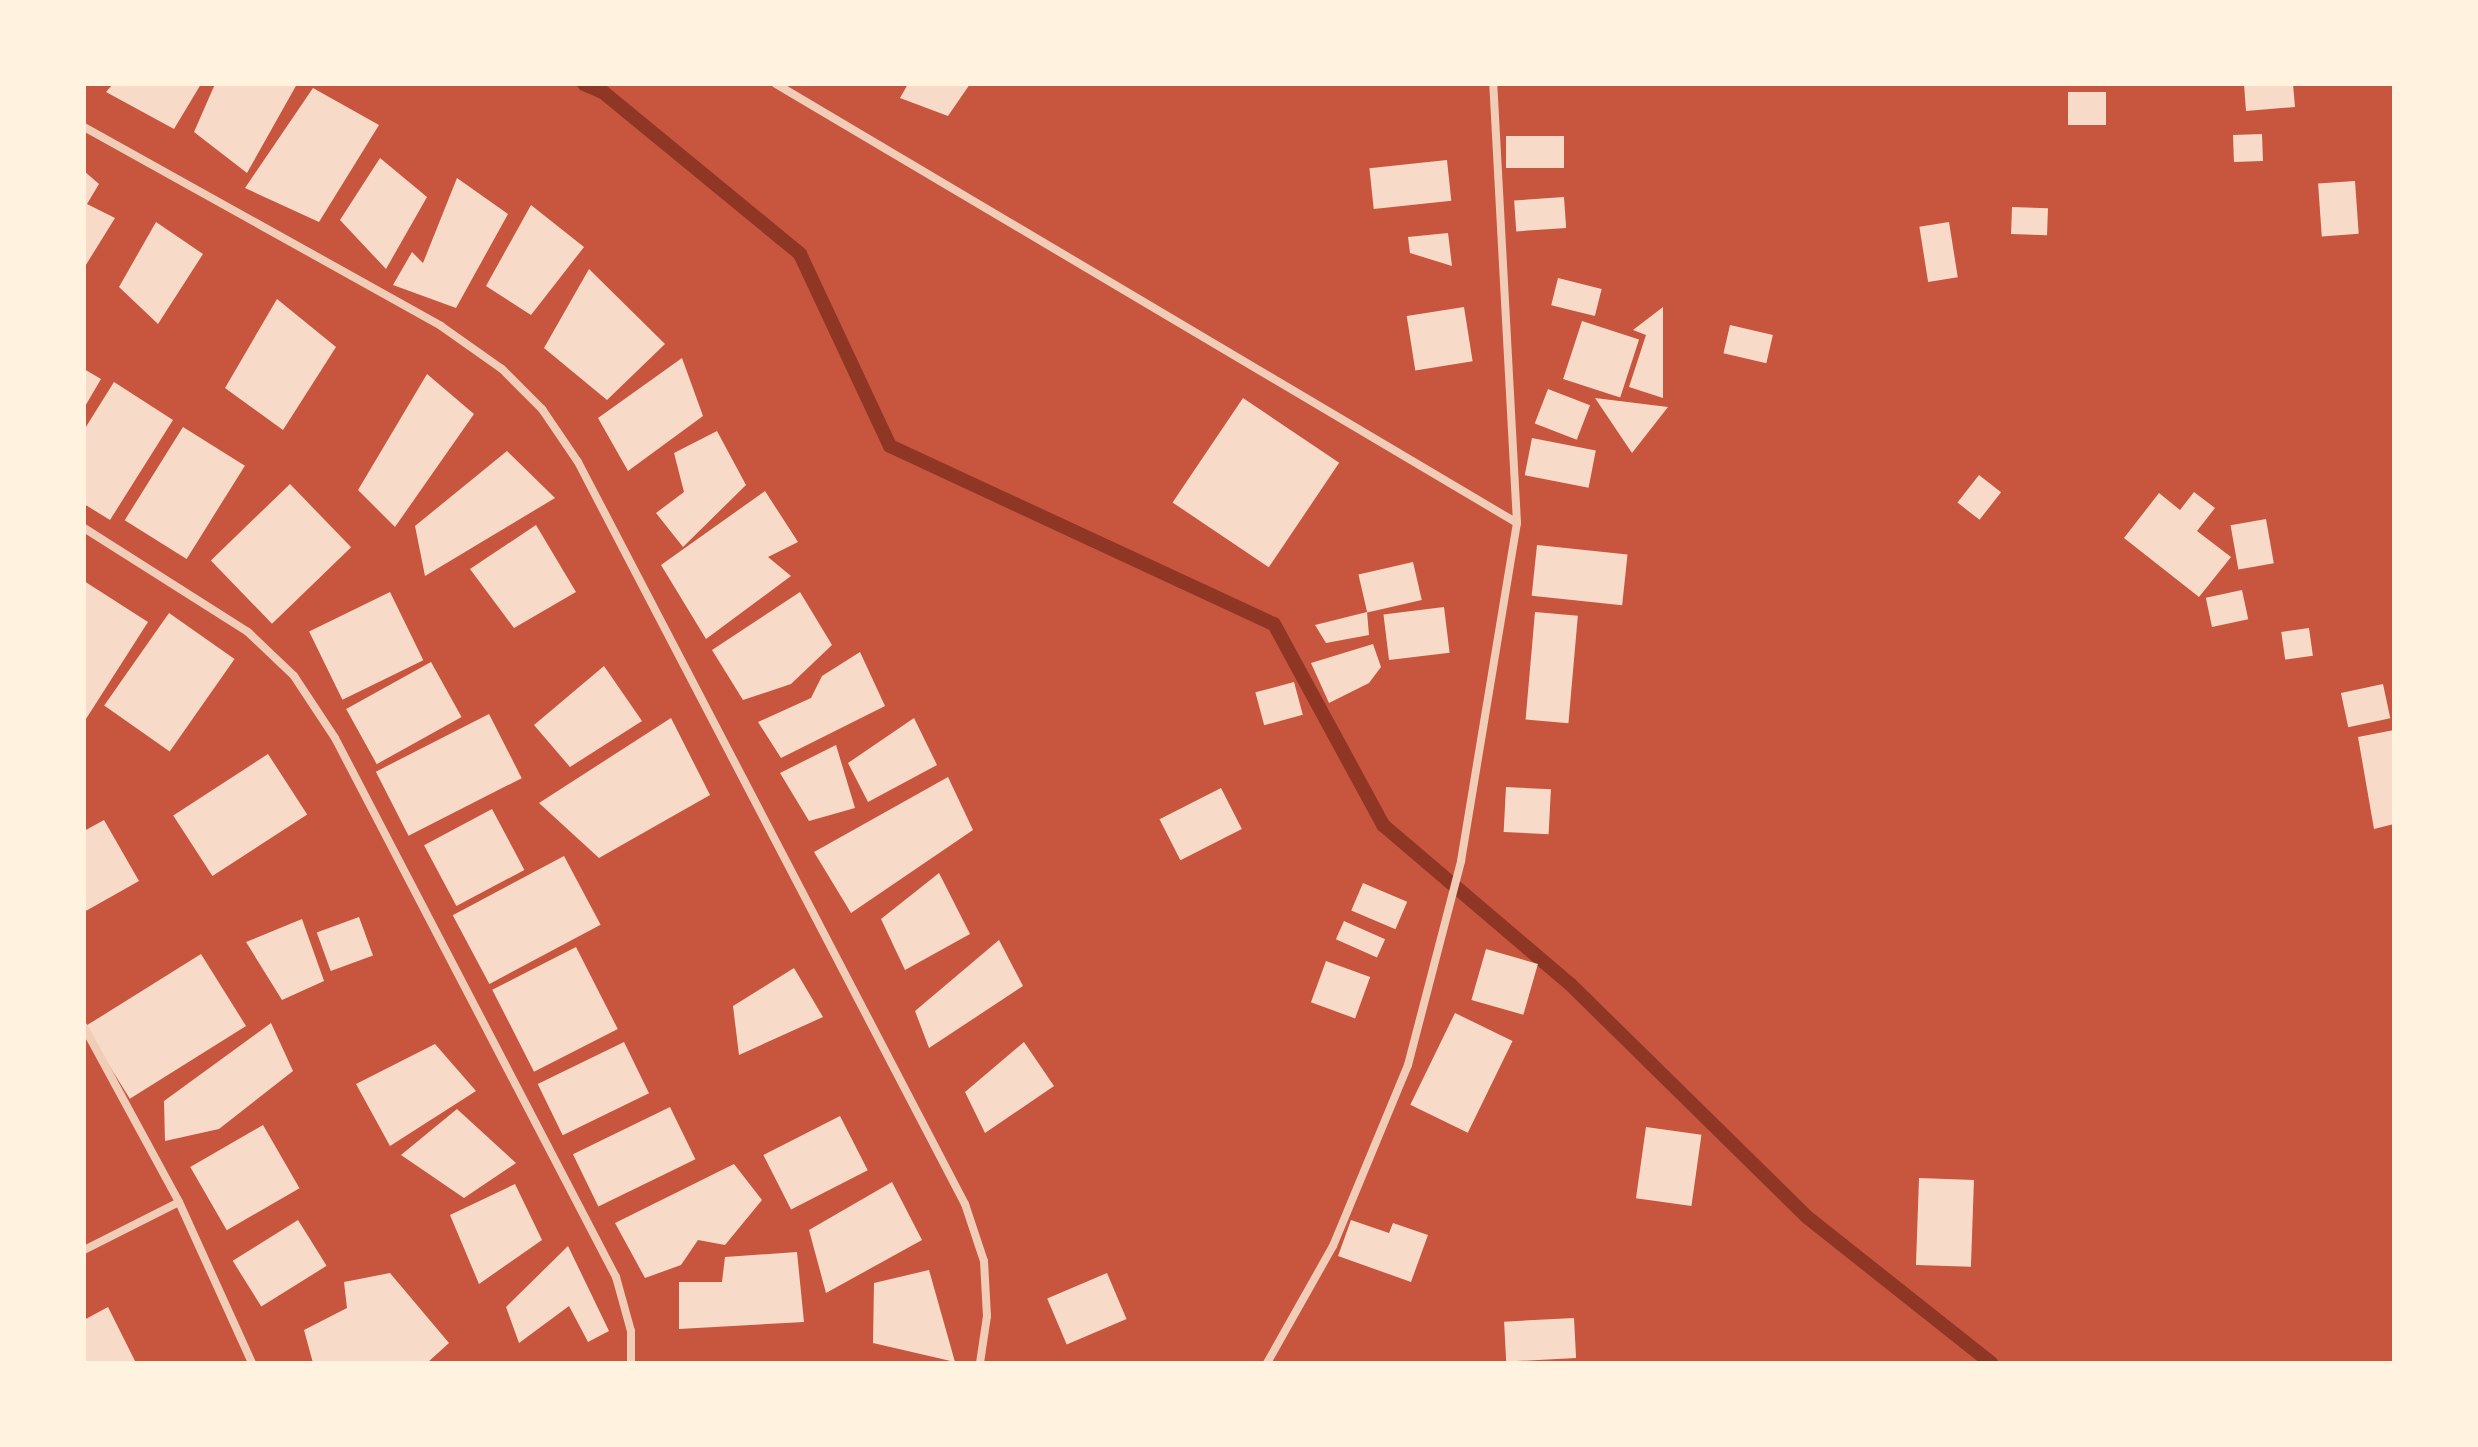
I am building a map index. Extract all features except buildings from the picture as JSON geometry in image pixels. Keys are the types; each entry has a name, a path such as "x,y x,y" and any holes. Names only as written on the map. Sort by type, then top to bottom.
{"street":[{"path":"776,84 1517,523"},
{"path":"1267,1363 1333,1246 1408,1065 1461,861 1517,523 1493,84"},
{"path":"84,127 441,326 502,369 542,409 578,462 965,1204 984,1261 987,1316 980,1363"},
{"path":"84,528 248,632 294,676 335,738 616,1277 631,1331 631,1363"},
{"path":"84,1027 179,1202 252,1363"},
{"path":"84,1250 179,1202"}],"waterway":[{"path":"584,84 603,92 800,254 890,446 1274,624 1383,825 1570,984 1807,1217 1991,1363"}]}
